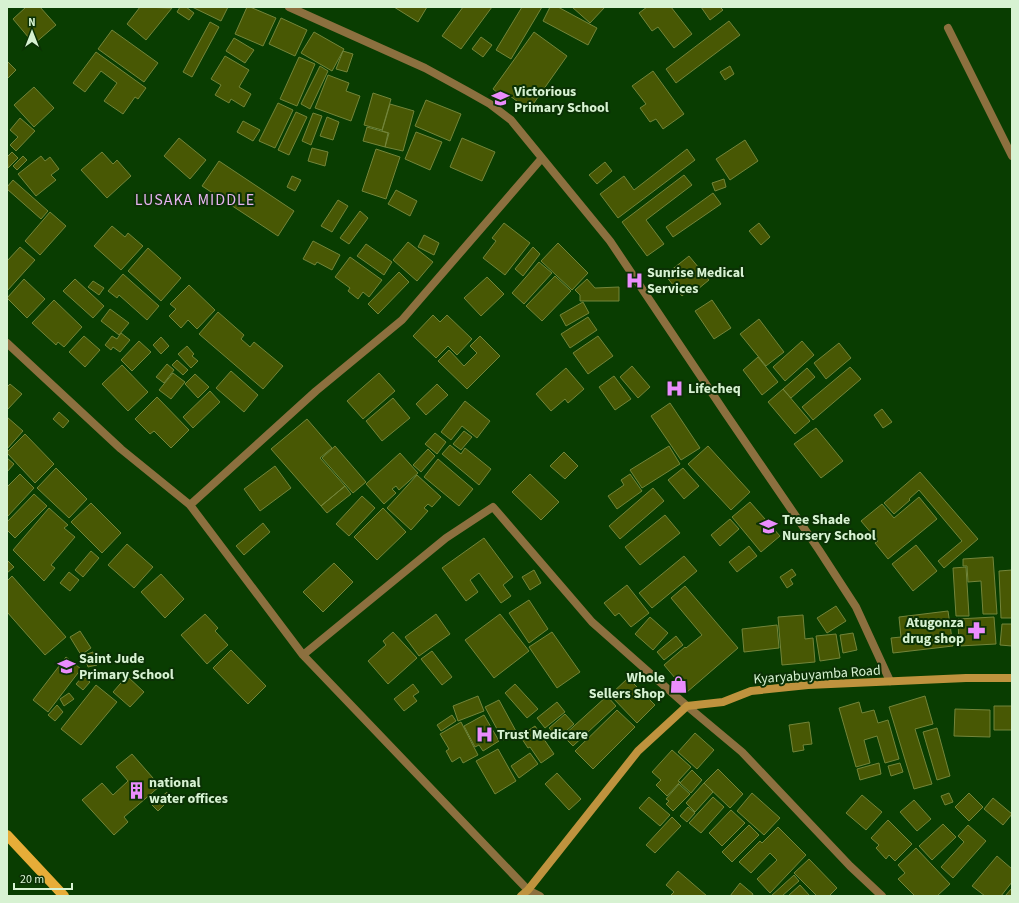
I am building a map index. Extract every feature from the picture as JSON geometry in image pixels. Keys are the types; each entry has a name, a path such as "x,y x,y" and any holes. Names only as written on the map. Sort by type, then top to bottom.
{"main road":[{"path":"7,835 64,896"}],"street":[{"path":"289,7 425,68 473,94 511,120 610,242 819,550 856,607 890,681"},
{"path":"948,28 1012,156"},
{"path":"190,505 316,391 402,320 542,158"},
{"path":"7,343 121,449 190,505 303,655 528,890 540,896"},
{"path":"303,655 446,538 493,506 592,622 687,706 742,752 850,866 882,896"},
{"name":"Kyaryabuyamba Road","path":"687,706 723,702 751,691 808,686 966,678 1012,678"},
{"path":"521,896 528,890 638,751 687,706"}],"building":[{"path":"26,7 40,7 56,25 34,44 13,19"},
{"path":"140,7 172,8 146,40 127,24"},
{"path":"180,7 186,7 194,13 189,20 177,12"},
{"path":"192,7 228,7 221,21"},
{"path":"247,7 276,18 263,46 235,34"},
{"path":"394,7 427,7 418,22"},
{"path":"463,7 492,7 461,49 442,36"},
{"path":"522,7 542,7 511,59 496,50"},
{"path":"550,7 558,7 597,28 588,45 543,21"},
{"path":"572,7 605,7 590,23"},
{"path":"647,7 671,7 692,34 674,48 658,27 652,31 639,13"},
{"path":"701,7 720,7 723,10 710,20"},
{"path":"281,18 307,30 295,56 269,44"},
{"path":"729,21 740,35 676,83 666,69"},
{"path":"210,22 219,27 192,77 183,72"},
{"path":"112,30 158,63 144,82 98,49"},
{"path":"314,32 344,49 332,71 301,53"},
{"path":"534,32 567,56 529,110 510,96 507,100 493,89"},
{"path":"481,37 492,45 483,57 472,49"},
{"path":"234,38 254,50 245,63 226,51"},
{"path":"343,51 353,54 347,72 336,69"},
{"path":"96,52 146,88 138,99 135,97 123,114 104,101 117,83 101,71 85,92 73,83"},
{"path":"225,56 249,70 239,87 251,94 244,107 231,99 229,103 215,95 221,85 211,79"},
{"path":"299,57 315,64 297,106 280,99"},
{"path":"7,61 16,70 7,79"},
{"path":"320,66 328,71 310,109 301,104"},
{"path":"730,66 734,74 725,80 720,72"},
{"path":"653,71 684,114 663,129 656,119 650,122 640,108 646,104 632,86"},
{"path":"328,75 349,83 346,91 360,96 351,121 315,108"},
{"path":"34,87 54,108 34,127 14,105"},
{"path":"373,93 391,99 382,130 364,125"},
{"path":"426,100 461,114 450,141 415,126"},
{"path":"278,103 293,110 275,148 259,141"},
{"path":"390,104 414,111 403,151 385,147 389,133 382,131"},
{"path":"296,112 307,117 289,155 278,150"},
{"path":"313,113 322,116 311,145 302,141"},
{"path":"327,117 339,122 333,140 320,136"},
{"path":"20,118 35,131 16,151 10,145 18,137 10,130"},
{"path":"243,121 260,130 253,141 237,132"},
{"path":"367,127 388,133 385,147 363,141"},
{"path":"416,132 442,142 430,170 405,159"},
{"path":"179,138 206,160 190,179 164,156"},
{"path":"462,138 495,152 482,181 450,167"},
{"path":"745,140 758,161 730,180 716,159"},
{"path":"312,148 328,152 325,166 308,161"},
{"path":"376,149 400,157 386,199 362,191"},
{"path":"687,149 695,160 618,218 600,194 624,176 634,190"},
{"path":"12,152 18,158 8,168 7,157"},
{"path":"102,152 113,164 117,160 131,176 107,198 81,170"},
{"path":"23,156 27,160 17,170 13,166"},
{"path":"41,156 45,161 50,157 59,169 51,175 56,180 36,196 18,174"},
{"path":"219,161 294,211 278,236 202,186"},
{"path":"605,162 612,171 597,184 589,175"},
{"path":"684,175 692,185 646,220 664,244 647,256 622,222"},
{"path":"292,176 301,180 295,191 287,187"},
{"path":"724,179 726,187 715,191 712,183"},
{"path":"13,180 48,211 41,219 7,189"},
{"path":"396,190 417,201 410,216 388,204"},
{"path":"713,193 721,204 673,237 666,227"},
{"path":"338,200 348,206 332,232 321,226"},
{"path":"360,211 368,218 349,244 340,238"},
{"path":"50,212 66,226 40,255 25,241"},
{"path":"504,223 530,243 505,275 483,258 496,241 492,238"},
{"path":"759,223 770,237 761,245 749,231"},
{"path":"112,226 125,237 128,233 143,246 121,270 94,246"},
{"path":"424,235 439,243 434,255 418,247"},
{"path":"313,241 340,255 332,270 317,262 315,265 303,259"},
{"path":"408,242 433,262 417,281 393,260"},
{"path":"558,243 588,273 572,290 541,261"},
{"path":"366,244 392,262 384,275 357,256"},
{"path":"20,247 35,260 7,291 7,261"},
{"path":"533,247 540,254 523,276 515,269"},
{"path":"148,248 181,278 161,301 128,271"},
{"path":"689,256 709,280 692,294 689,290 682,296 665,275"},
{"path":"350,257 382,280 369,297 363,292 358,299 348,291 350,288 335,277"},
{"path":"539,262 552,273 524,304 512,293"},
{"path":"399,272 409,282 378,314 368,304"},
{"path":"123,274 159,306 147,320 119,295 117,298 108,291"},
{"path":"555,276 571,291 542,321 526,306"},
{"path":"487,277 504,294 481,316 464,298"},
{"path":"24,279 45,299 27,318 7,298"},
{"path":"75,279 104,306 93,318 63,291"},
{"path":"587,279 595,288 619,287 619,301 580,301 580,295 575,290"},
{"path":"93,281 104,288 99,295 88,287"},
{"path":"189,285 215,310 197,329 188,320 181,328 169,316 176,309 170,304"},
{"path":"54,300 82,327 64,347 58,342 56,345 32,323"},
{"path":"712,300 731,328 714,339 695,311"},
{"path":"583,302 589,313 566,326 560,315"},
{"path":"110,309 129,323 119,335 101,321"},
{"path":"218,312 244,335 241,339 250,347 254,342 283,366 263,389 199,334"},
{"path":"433,315 440,322 447,315 472,339 457,355 448,346 436,358 413,336"},
{"path":"588,317 597,330 570,348 561,334"},
{"path":"759,319 784,352 766,366 740,334"},
{"path":"121,333 130,340 120,352 113,347 111,350 105,345 112,336 117,339"},
{"path":"84,336 100,350 85,367 69,352"},
{"path":"480,336 500,356 467,389 438,361 449,350 464,366 477,353 470,346"},
{"path":"598,336 613,356 588,374 573,353"},
{"path":"161,337 169,346 161,354 153,345"},
{"path":"139,341 151,352 132,371 121,360"},
{"path":"802,341 814,355 785,381 773,367"},
{"path":"839,343 851,358 826,379 814,363"},
{"path":"187,346 194,354 192,356 198,361 191,368 178,354"},
{"path":"758,357 778,382 762,395 743,370"},
{"path":"177,360 188,370 183,375 172,365"},
{"path":"167,364 174,370 164,383 156,377"},
{"path":"122,365 148,392 128,411 102,384"},
{"path":"632,366 650,387 638,398 620,377"},
{"path":"850,367 861,379 813,420 802,407"},
{"path":"566,368 584,389 568,403 565,399 551,411 536,394"},
{"path":"807,368 815,377 791,398 783,389"},
{"path":"231,371 258,395 244,412 216,388"},
{"path":"173,373 185,382 171,399 159,390"},
{"path":"379,373 395,391 363,419 347,401"},
{"path":"195,374 209,387 198,398 185,384"},
{"path":"614,376 631,399 615,410 599,387"},
{"path":"10,384 22,394 7,410 7,387"},
{"path":"437,384 448,395 426,415 416,404"},
{"path":"783,389 810,421 795,434 768,402"},
{"path":"210,391 220,402 193,428 183,417"},
{"path":"157,397 189,430 171,448 154,431 150,434 135,419"},
{"path":"393,398 410,418 382,441 366,421"},
{"path":"465,401 490,421 477,438 462,426 451,440 441,432"},
{"path":"670,403 700,448 681,460 651,416"},
{"path":"882,409 892,422 883,428 874,415"},
{"path":"59,412 69,421 63,428 53,419"},
{"path":"7,417 23,431 7,449"},
{"path":"307,419 332,448 320,458 345,486 321,506 271,449"},
{"path":"816,428 843,461 821,478 794,444"},
{"path":"464,431 472,437 461,450 453,444"},
{"path":"435,433 446,442 437,454 425,444"},
{"path":"25,434 54,464 35,483 7,453"},
{"path":"450,445 461,454 465,448 491,469 479,485 442,454"},
{"path":"335,446 366,482 353,493 322,458"},
{"path":"669,446 680,464 642,488 630,470"},
{"path":"708,446 750,492 731,510 688,464"},
{"path":"428,449 435,456 421,472 413,465"},
{"path":"564,452 578,466 565,479 550,466"},
{"path":"400,453 418,473 399,490 396,486 392,489 396,493 384,504 366,484"},
{"path":"7,458 14,464 7,472"},
{"path":"438,459 473,489 459,506 424,477"},
{"path":"275,466 291,488 260,511 244,489"},
{"path":"56,468 87,499 69,518 37,488"},
{"path":"683,468 699,486 684,499 668,480"},
{"path":"920,472 978,539 944,568 938,561 962,541 919,490 894,514 884,503"},
{"path":"20,474 34,488 7,517 7,487"},
{"path":"530,474 559,502 541,520 512,492"},
{"path":"630,474 642,491 617,509 608,496 624,485 621,480"},
{"path":"417,475 441,497 432,507 428,504 424,508 428,511 411,530 387,508"},
{"path":"345,486 351,494 327,513 321,506"},
{"path":"653,488 664,501 620,539 609,526"},
{"path":"34,494 47,506 15,538 7,530 7,522"},
{"path":"362,496 375,508 349,536 336,524"},
{"path":"919,497 937,519 888,559 875,543 878,541 861,521 882,504 894,518"},
{"path":"750,502 780,536 761,552 732,517"},
{"path":"91,503 121,533 102,553 71,522"},
{"path":"49,508 68,525 64,528 75,537 51,565 55,568 44,581 13,550"},
{"path":"383,508 406,532 377,560 354,537"},
{"path":"665,515 680,533 640,565 625,547"},
{"path":"730,519 739,529 720,546 711,535"},
{"path":"263,523 270,532 244,555 236,546"},
{"path":"484,538 513,577 503,585 511,596 501,603 479,573 470,580 478,592 466,601 442,568"},
{"path":"127,544 153,567 134,588 108,565"},
{"path":"916,545 937,571 913,591 892,564"},
{"path":"749,546 757,556 737,572 729,562"},
{"path":"91,551 99,558 83,577 75,570"},
{"path":"684,556 697,571 652,608 639,593"},
{"path":"993,557 997,614 983,614 981,581 968,582 967,566 963,566 963,559"},
{"path":"7,560 14,567 7,573"},
{"path":"334,563 353,582 323,612 303,592"},
{"path":"966,567 969,616 956,616 953,568"},
{"path":"792,569 796,575 790,579 793,584 787,588 780,577"},
{"path":"534,570 541,583 530,590 522,577"},
{"path":"1012,570 1012,618 1001,618 999,571"},
{"path":"69,572 79,580 70,591 60,583"},
{"path":"161,574 184,599 165,618 141,592"},
{"path":"12,576 66,637 45,655 7,612 7,581"},
{"path":"627,585 649,613 631,627 619,613 615,616 604,603"},
{"path":"685,586 738,648 687,692 664,665 702,635 671,598"},
{"path":"529,600 548,629 529,643 509,613"},
{"path":"836,606 846,621 827,633 817,618"},
{"path":"948,611 953,646 893,653 891,638 901,637 899,617"},
{"path":"205,614 218,628 215,631 228,645 207,664 181,635"},
{"path":"436,614 450,634 419,656 405,637"},
{"path":"500,614 529,651 494,678 465,640"},
{"path":"803,615 805,639 813,638 815,662 782,665 778,617"},
{"path":"650,617 668,633 653,650 635,634"},
{"path":"994,617 996,644 959,646 958,619"},
{"path":"1002,624 1012,624 1012,646 1000,645"},
{"path":"777,625 779,648 744,652 742,629"},
{"path":"80,631 91,648 81,655 70,637"},
{"path":"393,632 417,658 388,684 368,661 386,645 383,641"},
{"path":"552,632 580,672 557,688 529,647"},
{"path":"853,633 857,650 843,653 840,635"},
{"path":"836,634 840,658 820,661 816,636"},
{"path":"676,636 683,645 664,660 657,652"},
{"path":"231,650 266,686 248,704 213,668"},
{"path":"432,651 452,677 442,685 421,659"},
{"path":"93,652 97,665 88,667 84,655"},
{"path":"66,657 81,669 48,712 33,700"},
{"path":"83,676 90,682 83,690 76,684"},
{"path":"127,676 144,692 130,707 113,692"},
{"path":"628,678 655,705 637,723 610,695"},
{"path":"413,684 419,692 413,696 417,701 404,711 394,699"},
{"path":"515,684 538,709 527,718 505,693"},
{"path":"96,685 117,702 81,745 61,729"},
{"path":"69,693 74,699 64,706 60,699"},
{"path":"478,696 484,711 458,721 453,706"},
{"path":"607,696 616,706 573,746 563,736"},
{"path":"925,696 933,724 915,729 932,784 914,789 889,707"},
{"path":"499,700 517,733 503,740 485,707"},
{"path":"557,702 565,712 545,728 537,718"},
{"path":"859,702 862,713 874,710 878,723 888,720 899,759 885,763 877,736 864,740 870,763 856,767 839,708"},
{"path":"57,705 63,712 55,721 48,715"},
{"path":"994,706 1012,706 1012,730 994,730"},
{"path":"955,709 990,710 990,737 954,736"},
{"path":"617,710 635,727 593,769 575,751"},
{"path":"565,714 574,724 558,738 549,728"},
{"path":"452,715 456,721 441,731 437,725"},
{"path":"484,715 499,741 483,751 479,745 475,747 464,726"},
{"path":"461,722 478,755 463,763 460,757 452,762 446,751 449,749 440,734"},
{"path":"809,722 812,744 803,745 804,750 793,752 789,725"},
{"path":"535,726 554,754 541,763 520,736"},
{"path":"937,728 950,776 937,780 923,732"},
{"path":"695,733 714,750 697,769 678,752"},
{"path":"498,749 516,781 495,794 476,761"},
{"path":"672,750 691,767 667,796 656,785 661,780 652,772"},
{"path":"530,753 538,764 519,778 511,766"},
{"name":"national water offices","path":"132,754 160,786 124,817 128,822 114,835 82,800 102,783 113,795 128,781 116,767"},
{"path":"879,763 881,774 860,780 857,769"},
{"path":"900,763 903,772 891,776 888,766"},
{"path":"718,769 743,794 730,808 704,783"},
{"path":"692,770 702,780 691,793 680,783"},
{"path":"557,773 581,799 569,810 545,784"},
{"path":"704,783 713,792 695,812 686,803"},
{"path":"679,784 690,794 673,811 666,804 669,801 666,799"},
{"path":"167,792 172,797 158,811 152,805"},
{"path":"752,793 780,818 764,835 737,811"},
{"path":"949,793 953,802 945,805 941,796"},
{"path":"969,793 983,807 969,821 955,807"},
{"path":"862,795 882,812 866,830 846,813"},
{"path":"649,797 670,815 660,826 639,808"},
{"path":"713,797 724,807 701,833 689,823"},
{"path":"993,798 1012,814 1003,825 984,809"},
{"path":"914,800 931,819 917,831 900,812"},
{"path":"688,807 695,813 687,822 680,816"},
{"path":"731,810 745,823 722,846 709,833"},
{"path":"672,817 681,826 655,853 646,845"},
{"path":"888,820 912,844 895,861 889,855 886,859 876,848 879,845 871,838"},
{"path":"943,824 956,837 932,860 919,846"},
{"path":"749,825 759,835 732,862 722,852"},
{"path":"968,825 986,841 953,878 941,867 964,842 958,836"},
{"path":"778,827 806,855 770,893 757,879 777,860 770,853 751,873 739,862 760,841 762,843"},
{"path":"916,848 950,884 937,896 915,896 898,879 905,873 898,865"},
{"path":"997,856 1012,869 1012,882 1001,896 985,896 972,886"},
{"path":"809,859 837,888 829,896 817,896 794,873"},
{"path":"678,871 707,896 670,896 674,892 666,885"},
{"path":"794,875 799,881 782,896 771,896"},
{"path":"740,883 753,894 752,896 730,896"},
{"path":"800,885 810,896 788,896"},
{"path":"1012,888 1012,896 1005,896"}],"place":[{"name":"Victorious Primary School","path":"501,99"},
{"name":"Sunrise Medical Services","path":"634,280"},
{"name":"Lifecheq","path":"675,388"},
{"name":"Tree Shade Nursery School","path":"769,527"},
{"name":"Atugonza drug shop","path":"977,630"},
{"name":"Saint Jude Primary School","path":"66,666"},
{"name":"Whole Sellers Shop","path":"678,685"},
{"name":"Trust Medicare","path":"484,734"},
{"name":"national water offices","path":"136,790"}],"district":[{"name":"LUSAKA MIDDLE","path":"195,199"}]}
